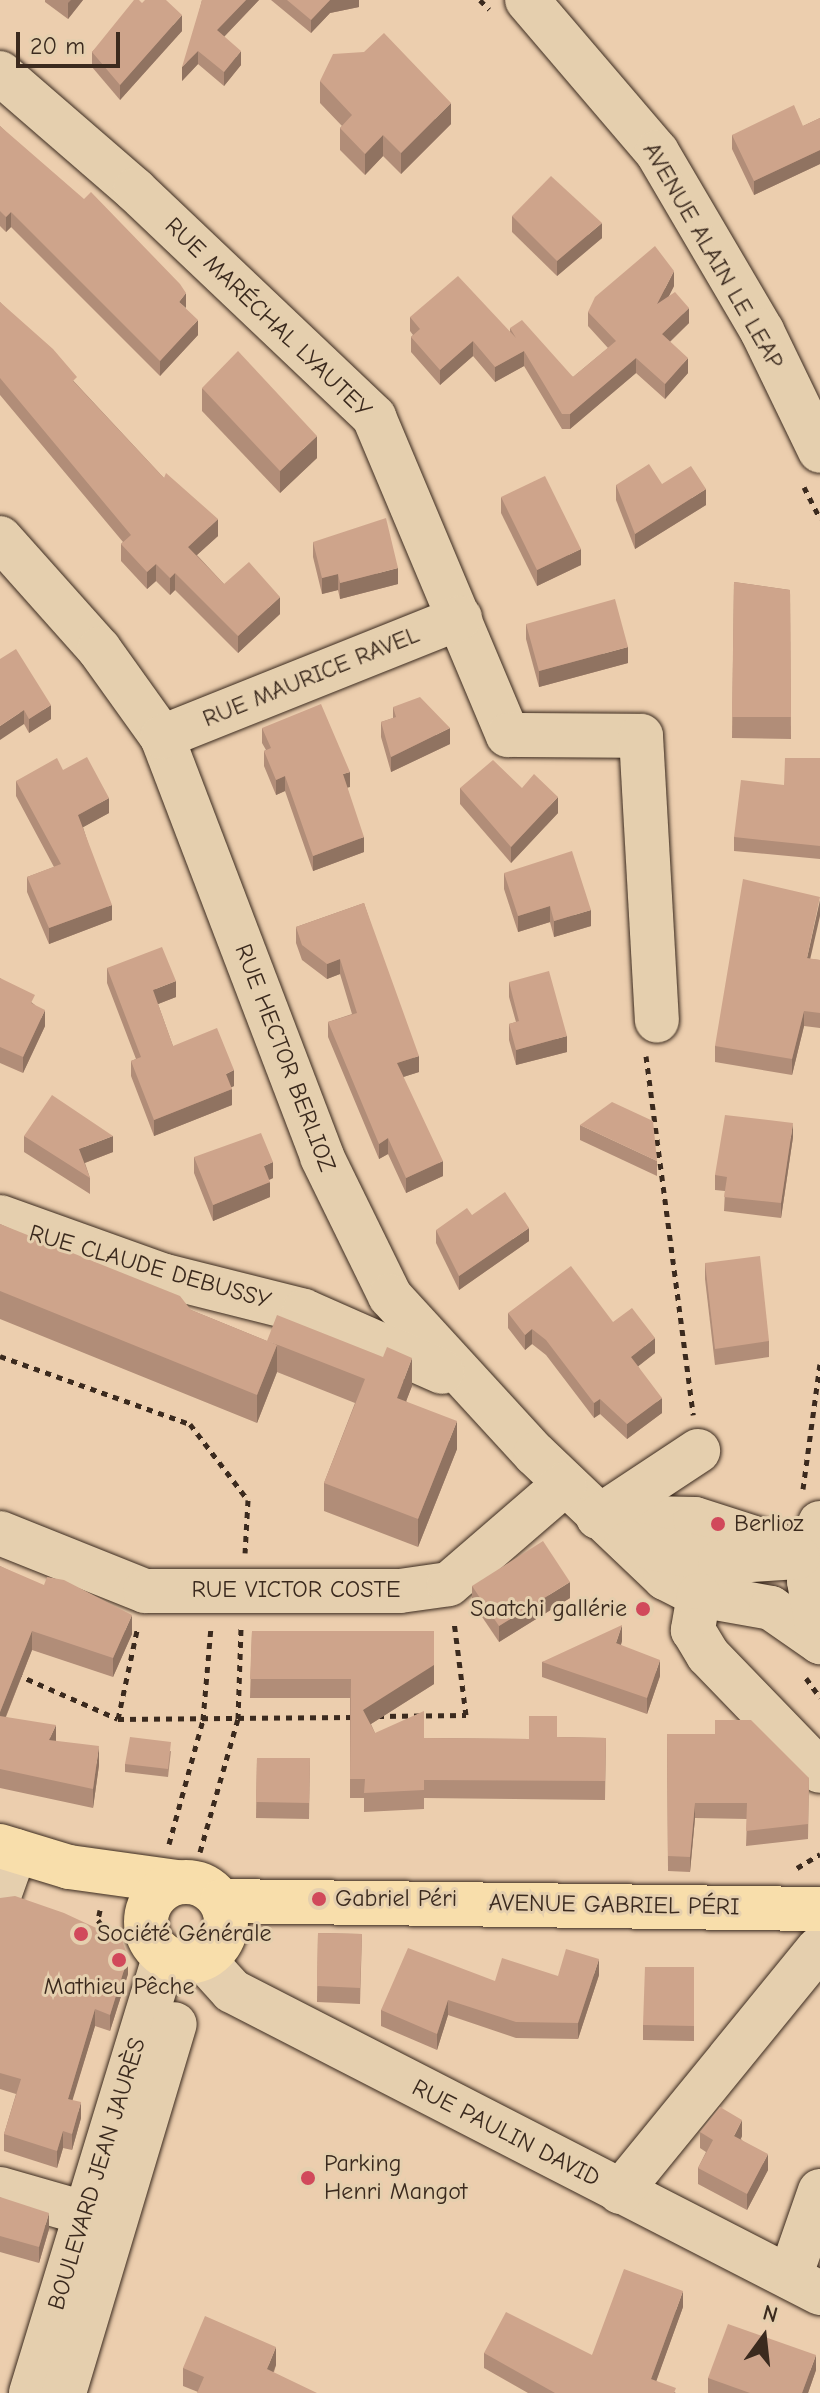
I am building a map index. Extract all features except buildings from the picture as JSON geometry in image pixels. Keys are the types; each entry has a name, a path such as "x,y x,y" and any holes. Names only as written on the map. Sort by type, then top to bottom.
{"main road":[{"path":"7,1848 69,1867 128,1905 178,1953"},
{"path":"172,1866 148,1907 178,1953"},
{"path":"69,1867 172,1866 203,1884 222,1901 227,1928 178,1953"},
{"name":"AVENUE GABRIEL PÉRI","path":"766,1908 808,1874"},
{"name":"AVENUE GABRIEL PÉRI","path":"222,1901 766,1908 819,1929"}],"street":[{"name":"AVENUE ALAIN LE LEAP","path":"527,0 657,152 762,331 820,451"},
{"name":"RUE MARÉCHAL LYAUTEY","path":"0,73 135,190 374,417 508,735 641,736 657,1021"},
{"name":"RUE HECTOR BERLIOZ","path":"0,538 99,649 162,737 322,1157 390,1296 469,1385 565,1484 665,1578 699,1595 771,1608 820,1642"},
{"name":"RUE MAURICE RAVEL","path":"162,737 460,618"},
{"name":"RUE CLAUDE DEBUSSY","path":"0,1217 165,1276 304,1311 469,1385"},
{"name":"RUE CLAUDE DEBUSSY","path":"304,1311 368,1307 390,1296"},
{"path":"611,1529 698,1451"},
{"path":"449,1584 565,1484"},
{"path":"611,1529 695,1519 814,1531 820,1642"},
{"name":"RUE VICTOR COSTE","path":"0,1533 145,1591 449,1584"},
{"path":"699,1595 693,1630 707,1654 820,1771"},
{"path":"0,1893 7,1848"},
{"path":"620,2192 819,1929"},
{"name":"RUE PAULIN DAVID","path":"178,1953 232,1991 805,2285"},
{"name":"BOULEVARD JEAN JAURÈS","path":"31,2393 84,2213 178,1953"},
{"name":"BOULEVARD JEAN JAURÈS","path":"64,2393 178,1953"},
{"path":"0,2189 84,2213"},
{"path":"805,2285 820,2191"}],"path":[{"path":"657,1021 643,1036 698,1451"},
{"path":"814,1531 820,1364"},
{"path":"0,1667 118,1719 466,1715 449,1584"},
{"path":"118,1719 145,1591"},
{"path":"172,1866 203,1720 215,1591"},
{"path":"808,1874 820,1854"}],"place":[{"name":"Berlioz","path":"718,1524"},
{"name":"Saatchi gallérie","path":"643,1609"},
{"name":"Gabriel Péri","path":"319,1899"},
{"name":"Société Générale","path":"81,1934"},
{"name":"Mathieu Pêche","path":"119,1960"},
{"name":"Parking Henri Mangot","path":"308,2178"}]}
